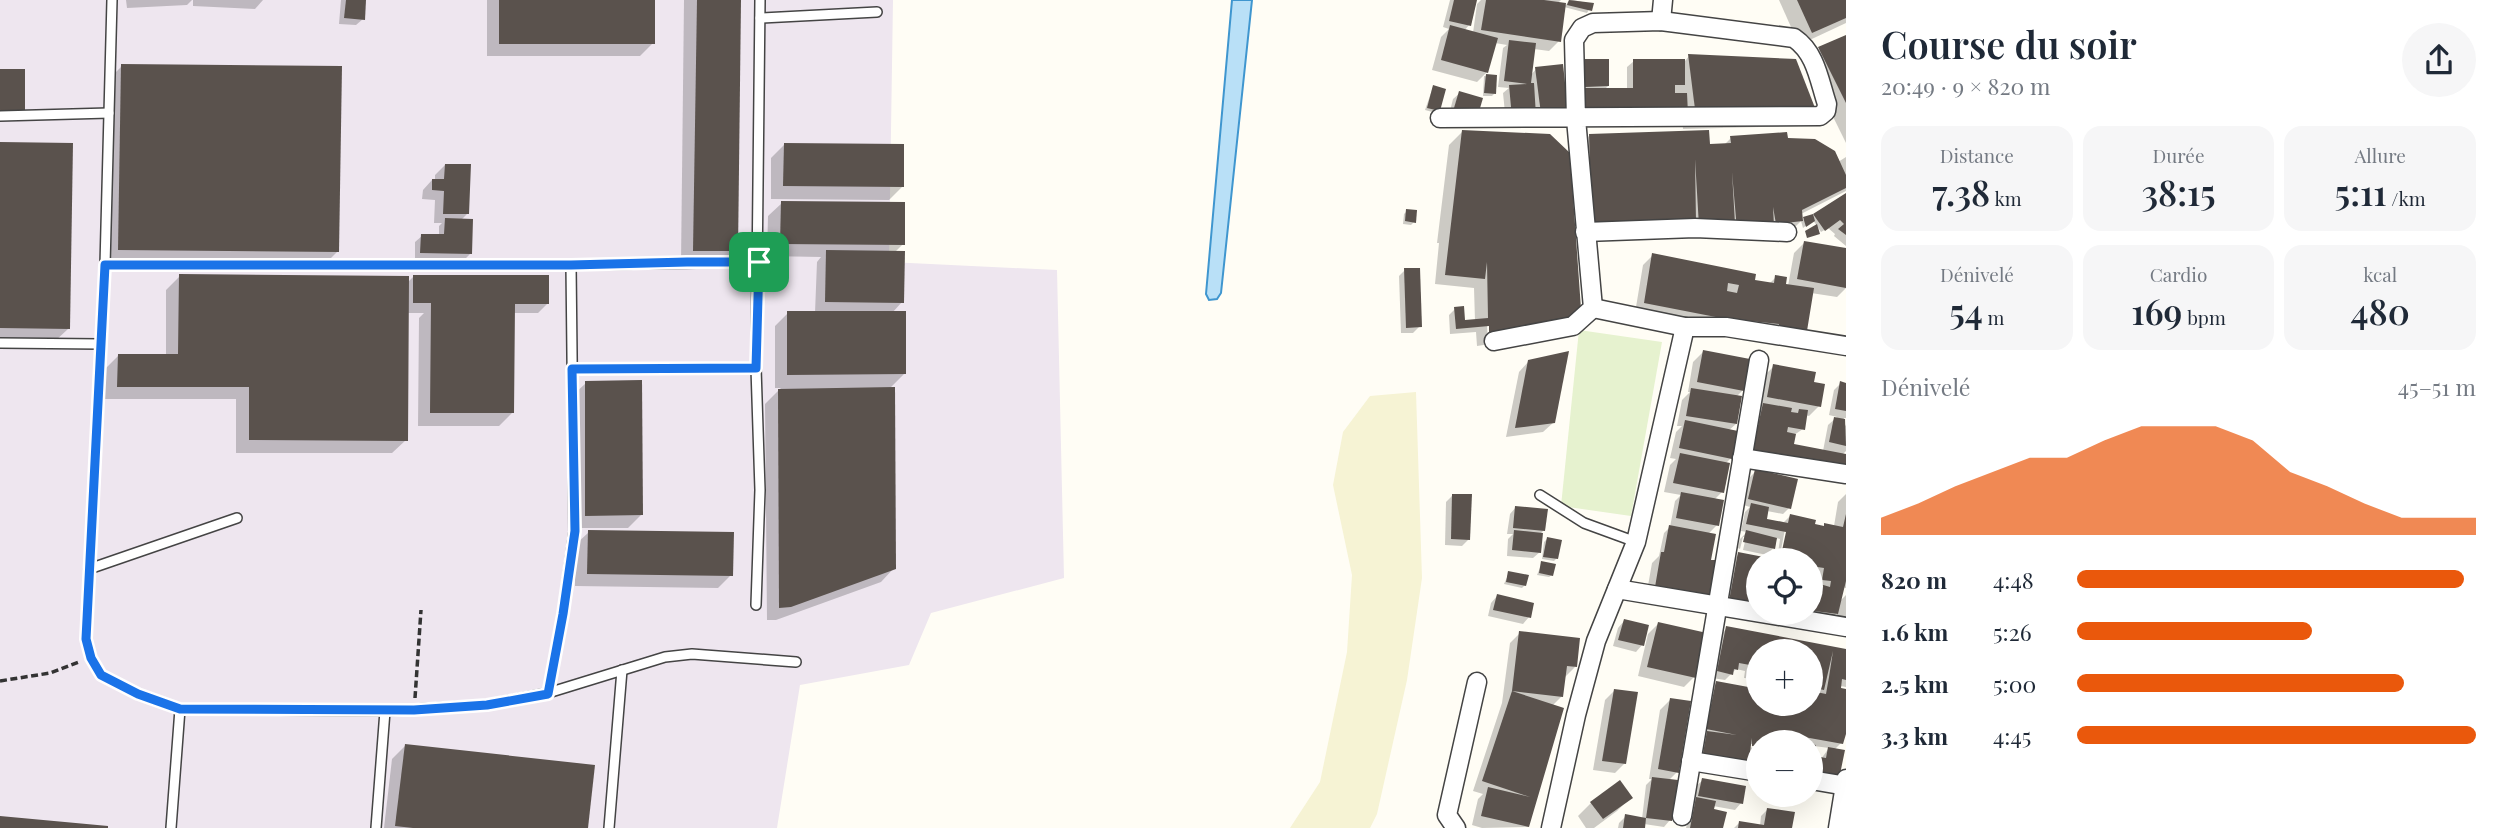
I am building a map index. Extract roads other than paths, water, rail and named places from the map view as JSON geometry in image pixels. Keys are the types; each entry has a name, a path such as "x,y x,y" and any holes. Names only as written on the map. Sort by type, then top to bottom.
{"street":[{"path":"1661,21 1663,0"},
{"path":"1440,118 1576,119 1820,116 1826,111 1827,104 1811,55 1804,45 1794,38 1661,21 1592,23 1582,28 1574,40 1576,119 1593,308"},
{"path":"1585,232 1695,228 1787,232"},
{"path":"1593,308 1685,327 1727,327 1845,341"},
{"path":"1494,341 1573,326 1593,308"},
{"path":"1551,828 1576,715 1596,642 1636,542 1685,327"},
{"path":"1682,816 1759,360"},
{"path":"1742,458 1846,474"},
{"path":"1617,589 1846,627"},
{"path":"1456,828 1447,815 1477,682"},
{"path":"1691,761 1746,770"},
{"path":"1823,781 1846,784 1838,828"}],"lane":[{"path":"112,0 105,265 86,639 91,658 101,675 138,694 180,709 384,711 487,705 548,694 665,657 692,654 796,662"},
{"path":"756,605 760,458 756,368 760,0"},
{"path":"760,18 877,12"},
{"path":"0,116 109,113"},
{"path":"105,265 571,265 759,262"},
{"path":"548,694 575,531 571,265"},
{"path":"0,343 100,344"},
{"path":"572,369 756,368"},
{"path":"1540,495 1584,523 1636,542"},
{"path":"89,569 237,518"},
{"path":"609,828 622,670"},
{"path":"171,828 180,709"},
{"path":"376,828 384,711"}],"water":[{"path":"1232,0 1252,0 1221,293 1217,299 1209,300 1206,294"}]}
